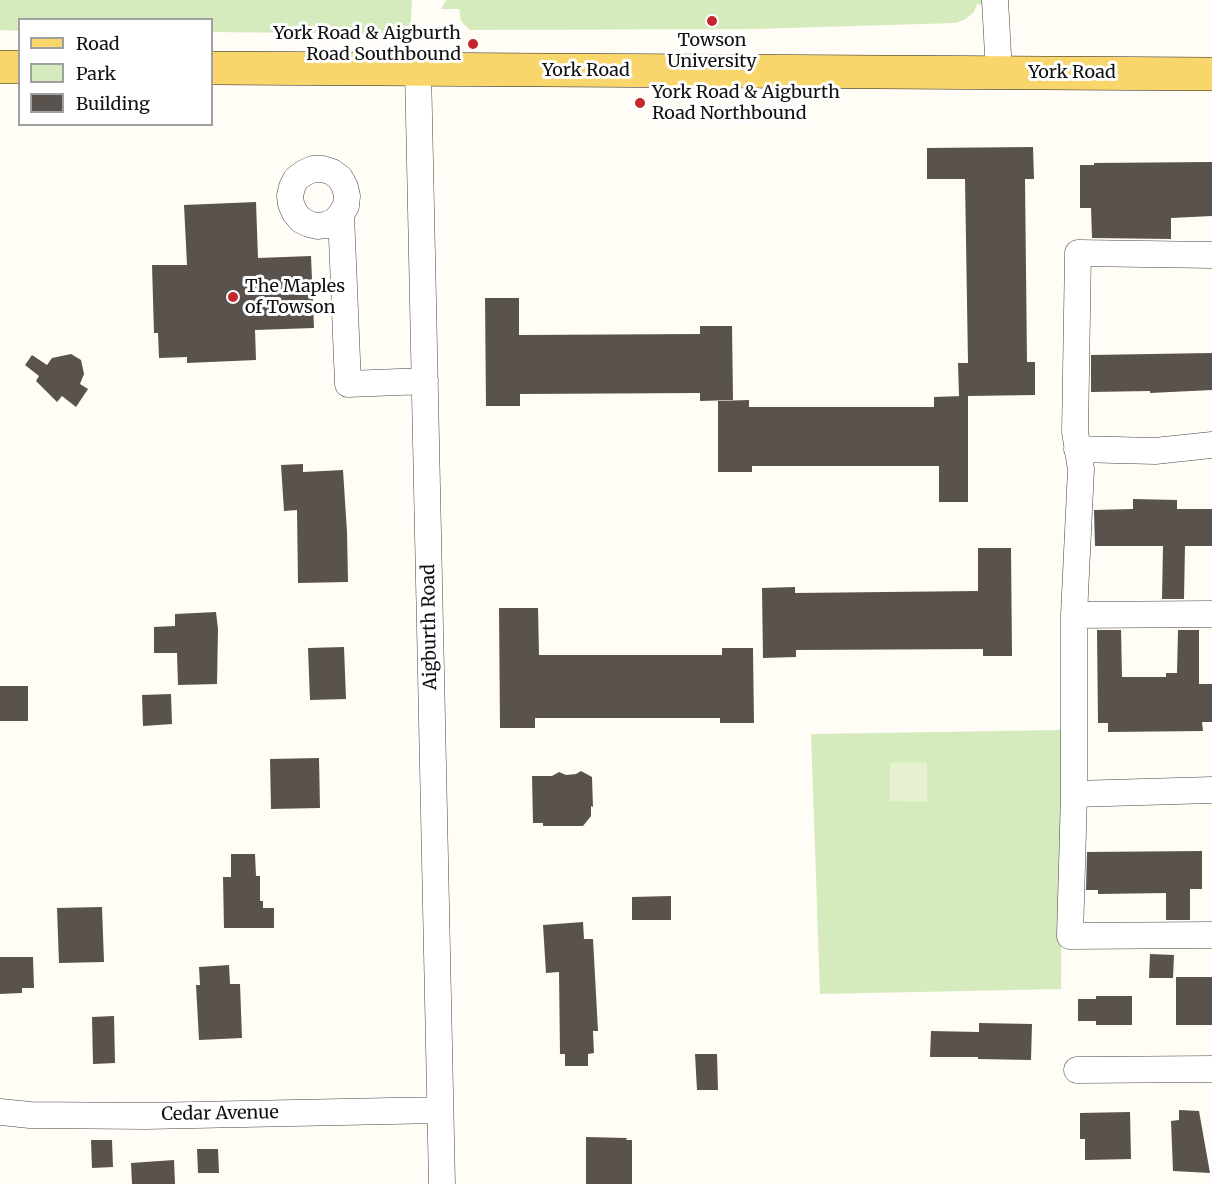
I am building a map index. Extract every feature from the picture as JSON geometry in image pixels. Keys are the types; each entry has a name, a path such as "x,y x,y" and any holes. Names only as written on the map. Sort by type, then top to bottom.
{"main road":[{"path":"0,67 18,67"},
{"name":"York Road","path":"213,68 1212,74"}],"street":[{"path":"995,0 999,73"},
{"name":"Aigburth Road","path":"418,69 442,1184"},
{"path":"341,214 348,384 425,381"},
{"path":"1212,255 1078,253 1075,432 1081,469 1074,615 1074,794 1070,936 1212,935"},
{"path":"1077,449 1155,451 1212,445"},
{"path":"1074,615 1212,614"},
{"path":"1074,794 1212,790"},
{"path":"1077,1070 1212,1069"},
{"name":"Cedar Avenue","path":"0,1113 146,1116 440,1110"}],"green space":[{"path":"0,0 412,0 411,27 400,34 213,32 213,18 18,18 18,31 0,30"},
{"path":"446,0 983,0 983,5 977,4 974,12 966,19 956,23 754,29 470,30 461,21 459,9 441,9"},
{"path":"1063,730 1061,989 820,994 811,734"},
{"path":"927,762 927,802 890,801 890,763"}],"building":[{"path":"1033,147 1034,179 1025,179 1027,362 1035,362 1035,395 968,396 968,502 939,502 939,466 752,466 752,472 718,472 718,401 749,400 749,407 934,407 934,397 962,396 959,396 958,363 968,363 965,179 927,179 927,148"},
{"path":"1212,162 1212,216 1171,218 1171,239 1092,238 1091,208 1080,208 1080,165"},
{"name":"The Maples of Towson","path":"256,202 258,258 311,256 314,328 255,330 256,360 187,363 187,357 159,358 158,333 154,333 152,265 187,265 184,205"},
{"path":"485,298 519,298 519,335 700,334 700,326 732,326 733,400 700,401 700,393 520,394 520,406 486,406"},
{"path":"1212,353 1212,390 1150,393 1150,391 1091,392 1091,355"},
{"path":"71,354 81,360 84,374 80,384 88,389 76,407 62,396 57,402 36,381 39,376 25,365 32,355 47,365 52,358"},
{"path":"303,464 303,472 343,470 348,582 298,583 297,510 284,511 281,465"},
{"path":"1133,499 1177,500 1177,509 1212,509 1212,546 1185,546 1184,599 1162,599 1163,546 1095,546 1094,510 1133,509"},
{"path":"978,548 1011,548 1012,656 983,656 983,649 796,650 796,657 763,658 762,588 795,587 795,593 978,591"},
{"path":"499,608 538,608 539,655 722,655 722,648 753,648 754,723 720,723 720,718 535,718 535,728 500,728"},
{"path":"216,612 217,684 178,685 177,653 154,653 154,627 175,626 175,614"},
{"path":"1097,630 1121,630 1122,677 1166,677 1166,673 1177,673 1178,630 1199,630 1199,684 1212,684 1212,722 1202,722 1203,731 1108,732 1108,723 1098,723"},
{"path":"344,647 346,699 310,700 308,648"},
{"path":"0,686 28,686 28,721 0,721"},
{"path":"171,694 172,724 143,726 142,695"},
{"path":"319,758 320,808 271,809 270,759"},
{"path":"581,771 592,777 593,807 591,806 591,816 583,826 543,826 543,823 533,823 532,776 552,776 559,772 566,775 576,774"},
{"path":"1202,851 1202,889 1190,889 1190,920 1166,920 1166,893 1098,894 1098,890 1086,890 1087,852"},
{"path":"231,854 255,854 256,876 260,876 260,901 263,901 263,908 274,908 274,928 224,928 223,877 231,877"},
{"path":"671,896 671,920 632,920 632,897"},
{"path":"102,907 104,962 59,963 57,908"},
{"path":"583,922 584,939 593,939 598,1031 593,1031 594,1053 588,1054 588,1066 565,1066 565,1054 560,1054 559,972 546,973 543,925"},
{"path":"1150,954 1174,955 1173,978 1149,978"},
{"path":"0,957 33,957 34,988 22,988 22,993 0,994"},
{"path":"229,965 230,984 240,984 242,1038 199,1040 196,985 200,985 199,967"},
{"path":"1176,977 1212,977 1212,1025 1176,1025"},
{"path":"1096,996 1132,996 1132,1025 1096,1025 1096,1021 1078,1021 1078,999 1096,999"},
{"path":"114,1016 115,1063 93,1064 92,1017"},
{"path":"979,1023 1032,1024 1031,1060 930,1057 931,1031 979,1032"},
{"path":"695,1054 717,1054 718,1090 697,1090"},
{"path":"1179,1110 1199,1111 1210,1173 1173,1171 1171,1121 1179,1120"},
{"path":"1130,1112 1131,1159 1085,1160 1085,1139 1080,1139 1080,1113"},
{"path":"586,1137 632,1140 632,1184 586,1184"},
{"path":"91,1140 112,1140 113,1167 92,1168"},
{"path":"197,1149 218,1149 219,1173 198,1173"},
{"path":"174,1160 175,1184 132,1184 131,1163"}],"place":[{"name":"Towson University","path":"712,21"},
{"name":"York Road & Aigburth Road Southbound","path":"473,44"},
{"name":"York Road & Aigburth Road Northbound","path":"640,103"},
{"name":"The Maples of Towson","path":"233,297"}]}
